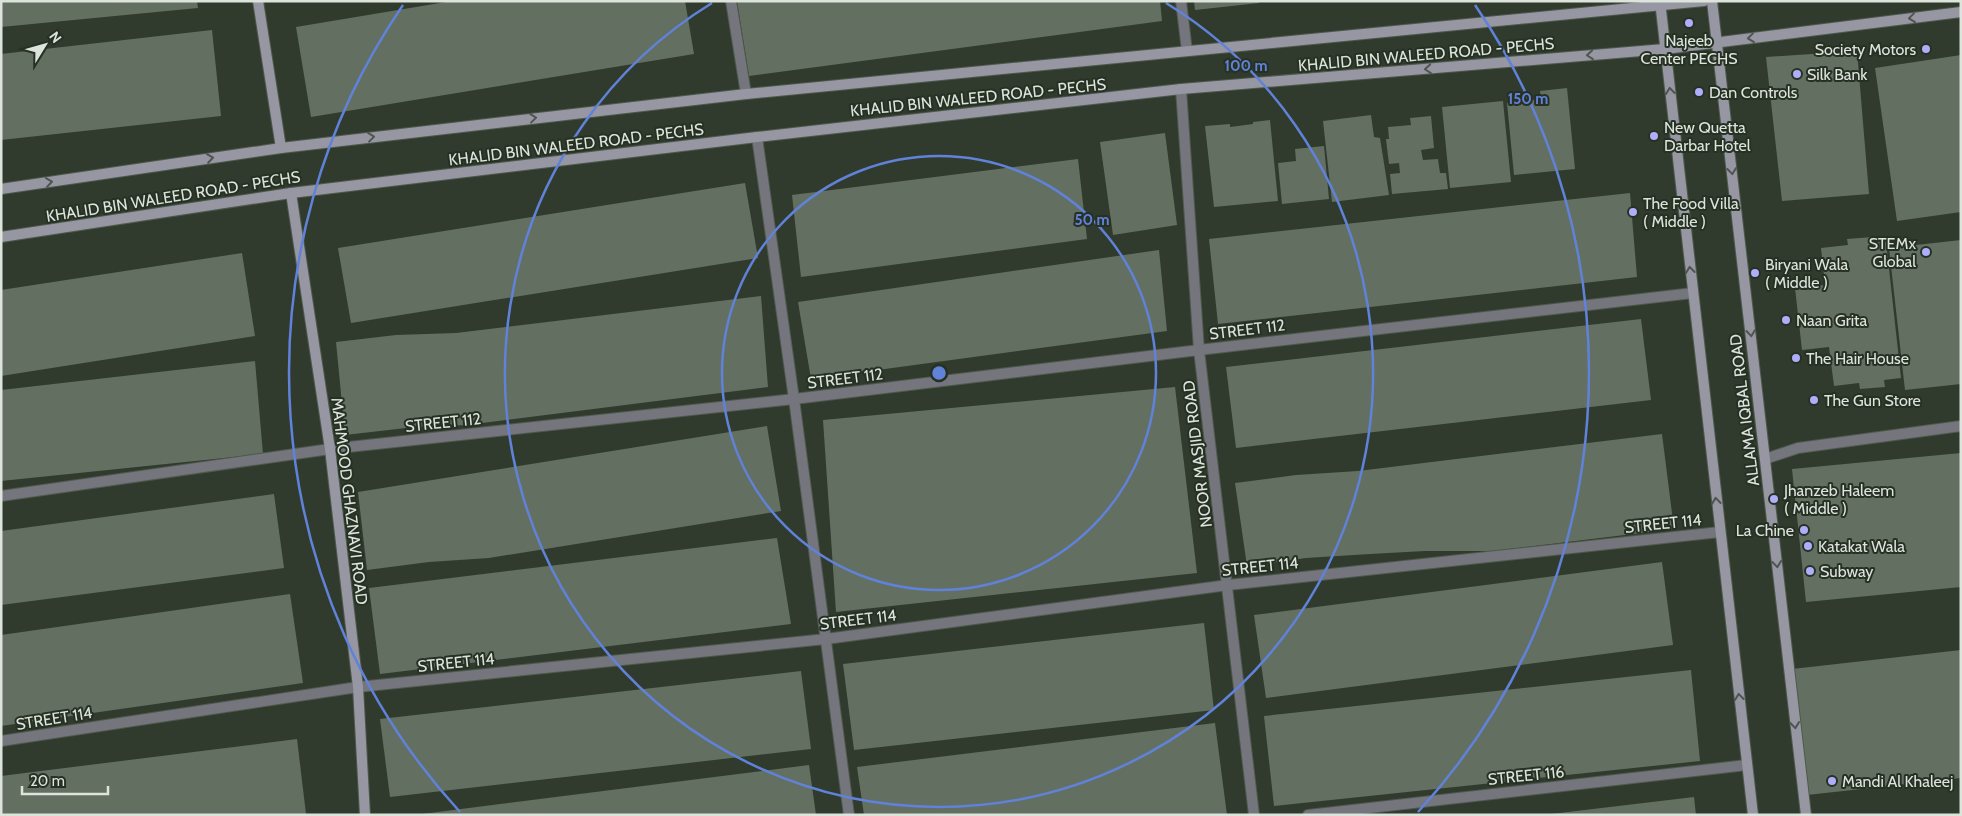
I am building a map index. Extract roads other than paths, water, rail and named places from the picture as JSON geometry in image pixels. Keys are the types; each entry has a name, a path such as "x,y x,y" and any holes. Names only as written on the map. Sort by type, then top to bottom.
{"main road":[{"path":"258,1 281,148"},
{"name":"KHALID BIN WALEED ROAD - PECHS","path":"1,189 281,148 746,94 1704,1"},
{"name":"ALLAMA IQBAL ROAD","path":"1712,1 1806,815"},
{"path":"1660,4 1753,815"},
{"name":"KHALID BIN WALEED ROAD - PECHS","path":"1,237 291,192 1181,89 1665,48 1961,12"},
{"name":"MAHMOOD GHAZNAVI ROAD","path":"291,192 330,449 358,687 365,815"}],"street":[{"path":"731,1 746,94"},
{"path":"1181,1 1187,51"},
{"name":"NOOR MASJID ROAD","path":"1181,89 1199,350 1254,815"},
{"path":"757,138 849,815"},
{"name":"STREET 112","path":"1,496 330,449 794,400 1199,350 1693,294"},
{"path":"1765,459 1798,448 1961,426"},
{"name":"STREET 114","path":"1,741 358,687 826,639 1228,585 1720,532"},
{"name":"STREET 116","path":"1308,815 1747,766"}],"place":[{"name":"Najeeb Center PECHS","path":"1689,23"},
{"name":"Society Motors","path":"1926,49"},
{"name":"Silk Bank","path":"1797,74"},
{"name":"Dan Controls","path":"1699,92"},
{"name":"New Quetta Darbar Hotel","path":"1654,136"},
{"name":"The Food Villa ( Middle )","path":"1633,212"},
{"name":"STEMx Global","path":"1926,252"},
{"name":"Biryani Wala ( Middle )","path":"1755,273"},
{"name":"Naan Grita","path":"1786,320"},
{"name":"The Hair House","path":"1796,358"},
{"name":"The Gun Store","path":"1814,400"},
{"name":"Jhanzeb Haleem ( Middle )","path":"1774,499"},
{"name":"La Chine","path":"1804,530"},
{"name":"Katakat Wala","path":"1808,546"},
{"name":"Subway","path":"1810,571"},
{"name":"Mandi Al Khaleej","path":"1832,781"}]}
